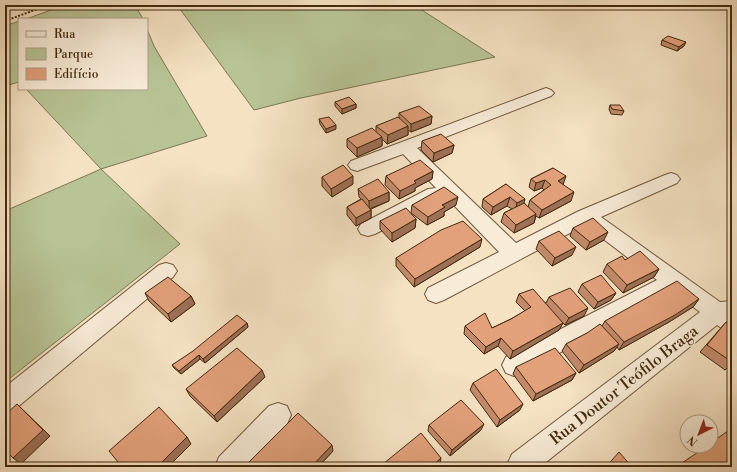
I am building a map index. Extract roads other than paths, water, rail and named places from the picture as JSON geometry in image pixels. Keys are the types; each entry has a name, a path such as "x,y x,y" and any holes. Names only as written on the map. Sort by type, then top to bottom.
{"street":[{"path":"356,165 546,93"},
{"path":"406,147 514,254"},
{"path":"436,294 586,216 670,179"},
{"path":"368,229 447,188"},
{"path":"586,216 674,281 727,315"},
{"path":"5,402 166,271"},
{"path":"514,365 674,281"},
{"name":"Rua Doutor Teófilo Braga","path":"520,467 522,464 727,315"},
{"path":"229,467 278,415"}]}
